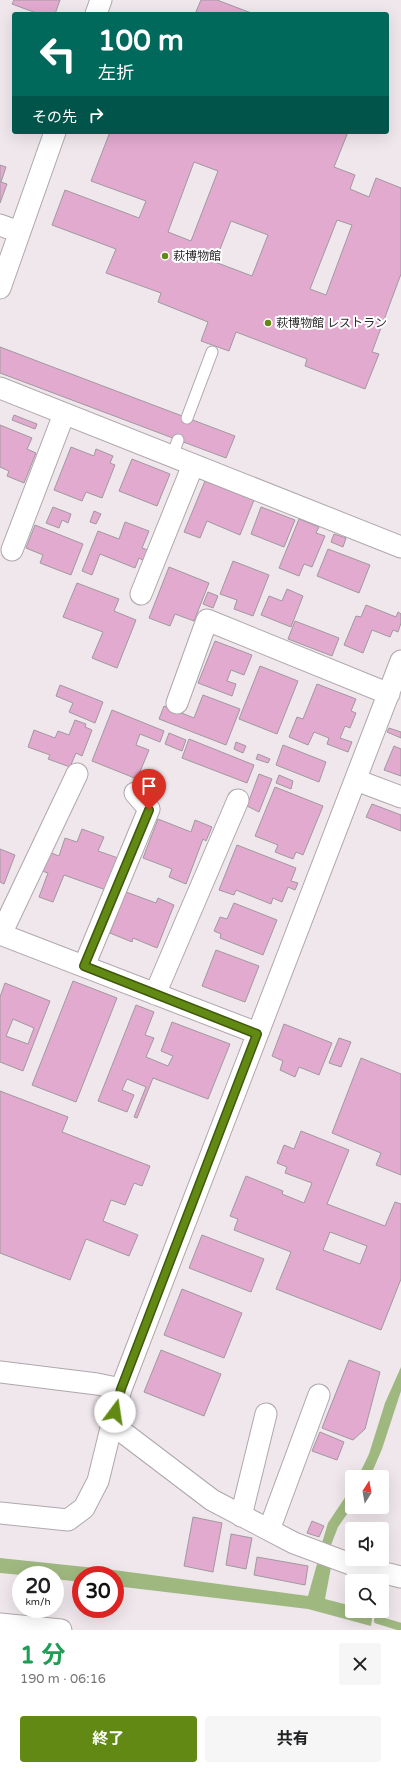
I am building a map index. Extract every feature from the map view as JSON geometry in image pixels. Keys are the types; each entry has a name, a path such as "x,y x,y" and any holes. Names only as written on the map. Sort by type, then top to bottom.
{"street":[{"path":"97,12 101,0"},
{"path":"0,288 53,134"},
{"path":"0,225 19,232"},
{"path":"0,388 64,414 175,448 193,465 401,547"},
{"path":"12,550 64,414"},
{"path":"141,594 193,465"},
{"path":"177,703 207,620 389,694"},
{"path":"0,1513 68,1520 84,1508 98,1481 121,1389 401,661"},
{"path":"77,774 1,934 257,1034"},
{"path":"356,780 401,797"},
{"path":"84,966 149,810 135,793"},
{"path":"155,994 238,800"},
{"path":"0,1372 97,1384 121,1389"},
{"path":"269,1530 319,1395"},
{"path":"242,1516 266,1414"},
{"path":"112,1424 212,1500 242,1516 294,1543 353,1565 401,1577"},
{"path":"0,1624 61,1630"}],"lane":[{"path":"187,418 212,352"}],"shaded area":[{"path":"401,1367 401,1391 382,1449 373,1470 361,1470 369,1454 385,1403"},
{"path":"345,1498 345,1514 347,1514 338,1527 331,1545 322,1543 328,1523"},
{"path":"0,1558 76,1566 72,1566 72,1581 64,1580 64,1566 12,1566 12,1574 0,1573"},
{"path":"317,1564 331,1567 325,1599 345,1604 345,1618 372,1618 371,1626 308,1609 124,1587 124,1571 308,1596"}],"building":[{"path":"14,0 60,0 56,12 34,12 12,4"},
{"path":"201,0 217,0 249,12 196,12"},
{"name":"萩博物館","path":"109,134 347,134 334,167 355,175 350,189 369,197 376,178 401,188 401,274 372,352 379,354 365,389 305,366 307,359 236,332 229,351 201,341 208,322 158,302 161,293 106,273 116,249 52,225 65,190 139,218 146,201 91,181","holes":["194,162 218,171 191,241 168,232","337,220 352,225 326,295 310,289","231,221 268,235 252,276 215,262"]},
{"path":"0,165 6,167 1,182 7,184 0,203"},
{"path":"0,347 235,436 226,458 0,373"},
{"path":"14,415 37,424 35,429 12,420"},
{"path":"0,425 32,438 27,449 36,453 24,483 7,476 9,471 0,467"},
{"path":"71,447 94,456 96,449 113,456 110,463 115,465 102,498 86,492 82,501 54,490"},
{"path":"132,459 170,474 157,506 119,491"},
{"path":"205,481 254,500 240,535 207,521 200,538 184,532"},
{"path":"53,507 71,514 68,523 62,520 59,528 46,523"},
{"path":"261,507 295,520 284,547 251,534"},
{"path":"94,511 101,514 96,524 90,522"},
{"path":"299,519 319,527 316,533 325,536 312,567 304,564 299,576 279,568"},
{"path":"125,522 149,531 142,548 148,550 144,561 139,558 135,568 100,554 92,575 82,571 98,531 119,539"},
{"path":"35,525 83,544 71,575 40,563 43,555 26,548"},
{"path":"334,534 346,538 343,547 331,542"},
{"path":"328,549 370,565 359,593 317,576"},
{"path":"233,561 269,575 253,616 234,609 237,600 220,594"},
{"path":"169,567 209,583 194,621 175,614 170,626 149,618"},
{"path":"77,583 119,599 114,611 136,620 117,668 92,658 103,632 63,617"},
{"path":"287,589 303,596 291,627 261,615 269,596 282,601"},
{"path":"208,592 218,596 213,608 203,604"},
{"path":"366,605 396,617 398,612 401,614 401,623 398,632 393,630 390,637 372,630 363,653 344,645 356,616 361,617"},
{"path":"295,621 339,638 332,656 288,639"},
{"path":"215,641 252,655 244,675 231,670 227,681 236,684 232,696 198,683"},
{"path":"260,666 298,681 277,734 239,719"},
{"path":"317,684 356,699 351,711 356,713 350,728 345,726 340,738 352,742 348,752 327,744 329,738 314,732 308,745 289,737 297,717 303,719"},
{"path":"60,685 103,702 95,723 69,712 73,703 56,696"},
{"path":"203,695 240,709 226,745 159,719 164,706 194,718"},
{"path":"112,710 164,731 160,742 140,734 136,745 149,750 137,779 92,761"},
{"path":"75,720 86,724 85,727 92,730 82,756 76,753 70,767 48,759 50,755 28,747 34,730 55,738 58,731 69,735"},
{"path":"389,728 401,732 401,738 387,732"},
{"path":"169,733 186,740 182,751 165,744"},
{"path":"189,739 254,765 247,783 182,758"},
{"path":"236,742 246,746 243,753 234,749"},
{"path":"283,745 326,762 319,782 276,765"},
{"path":"394,746 401,749 401,776 384,770"},
{"path":"258,754 270,759 268,763 256,759"},
{"path":"259,774 272,779 259,812 247,806"},
{"path":"279,775 293,781 291,789 276,783"},
{"path":"275,787 323,806 303,855 296,852 293,859 275,852 278,845 255,836"},
{"path":"372,804 401,815 401,831 366,817"},
{"path":"158,819 191,832 195,820 212,827 206,841 203,839 186,884 169,877 172,869 143,858"},
{"path":"82,829 104,837 98,851 118,858 106,890 64,875 53,902 39,897 48,873 42,871 49,852 59,856 65,838 77,842"},
{"path":"237,845 296,868 291,881 298,883 295,890 288,887 282,902 273,898 271,904 236,890 234,895 219,890"},
{"path":"0,849 15,855 4,884 0,882"},
{"path":"126,892 156,903 158,898 174,905 157,948 133,938 132,942 110,933"},
{"path":"234,903 277,920 263,955 220,938 221,934 214,931 220,917 227,919"},
{"path":"216,950 259,966 245,1002 202,986"},
{"path":"73,981 117,998 76,1102 32,1085"},
{"path":"5,983 50,1001 23,1071 0,1062 0,997","holes":["13,1019 34,1028 28,1044 6,1036"]},
{"path":"136,1005 154,1012 145,1035 154,1038 146,1057 168,1066 173,1056 161,1051 172,1022 230,1044 208,1099 153,1078 137,1118 134,1117 146,1087 127,1079 122,1090 134,1095 127,1112 98,1101"},
{"path":"284,1024 332,1043 319,1075 299,1067 295,1077 280,1070 283,1061 272,1056"},
{"path":"339,1038 351,1042 341,1067 329,1063"},
{"path":"361,1058 401,1074 401,1175 376,1165 381,1153 332,1133"},
{"path":"0,1091 68,1117 62,1132 150,1166 142,1186 134,1183 125,1205 111,1200 103,1221 138,1235 129,1256 86,1239 70,1280 0,1253"},
{"path":"301,1131 349,1150 327,1204 385,1226 395,1202 401,1204 401,1279 381,1330 276,1289 291,1252 234,1230 238,1219 230,1216 246,1176 283,1191 282,1194 304,1203 312,1183 285,1173 287,1167 277,1163 284,1145 294,1149","holes":["330,1232 367,1246 360,1264 323,1250"]},
{"path":"202,1235 264,1259 251,1292 189,1268"},
{"path":"182,1289 242,1313 224,1358 164,1335"},
{"path":"161,1350 221,1374 204,1416 144,1392"},
{"path":"349,1360 380,1372 365,1429 353,1440 322,1428"},
{"path":"320,1432 344,1442 337,1460 312,1451"},
{"path":"193,1517 222,1523 213,1572 184,1566"},
{"path":"312,1521 324,1526 319,1537 307,1533"},
{"path":"231,1534 252,1538 246,1569 226,1565"},
{"path":"257,1557 308,1566 305,1585 254,1575"}],"waterway":[{"path":"378,1620 401,1627"}],"place":[{"name":"萩博物館","path":"165,256"},
{"name":"萩博物館 レストラン","path":"268,323"}],"route":[{"path":"115,1412 121,1389 257,1034 84,966 149,810"}]}
